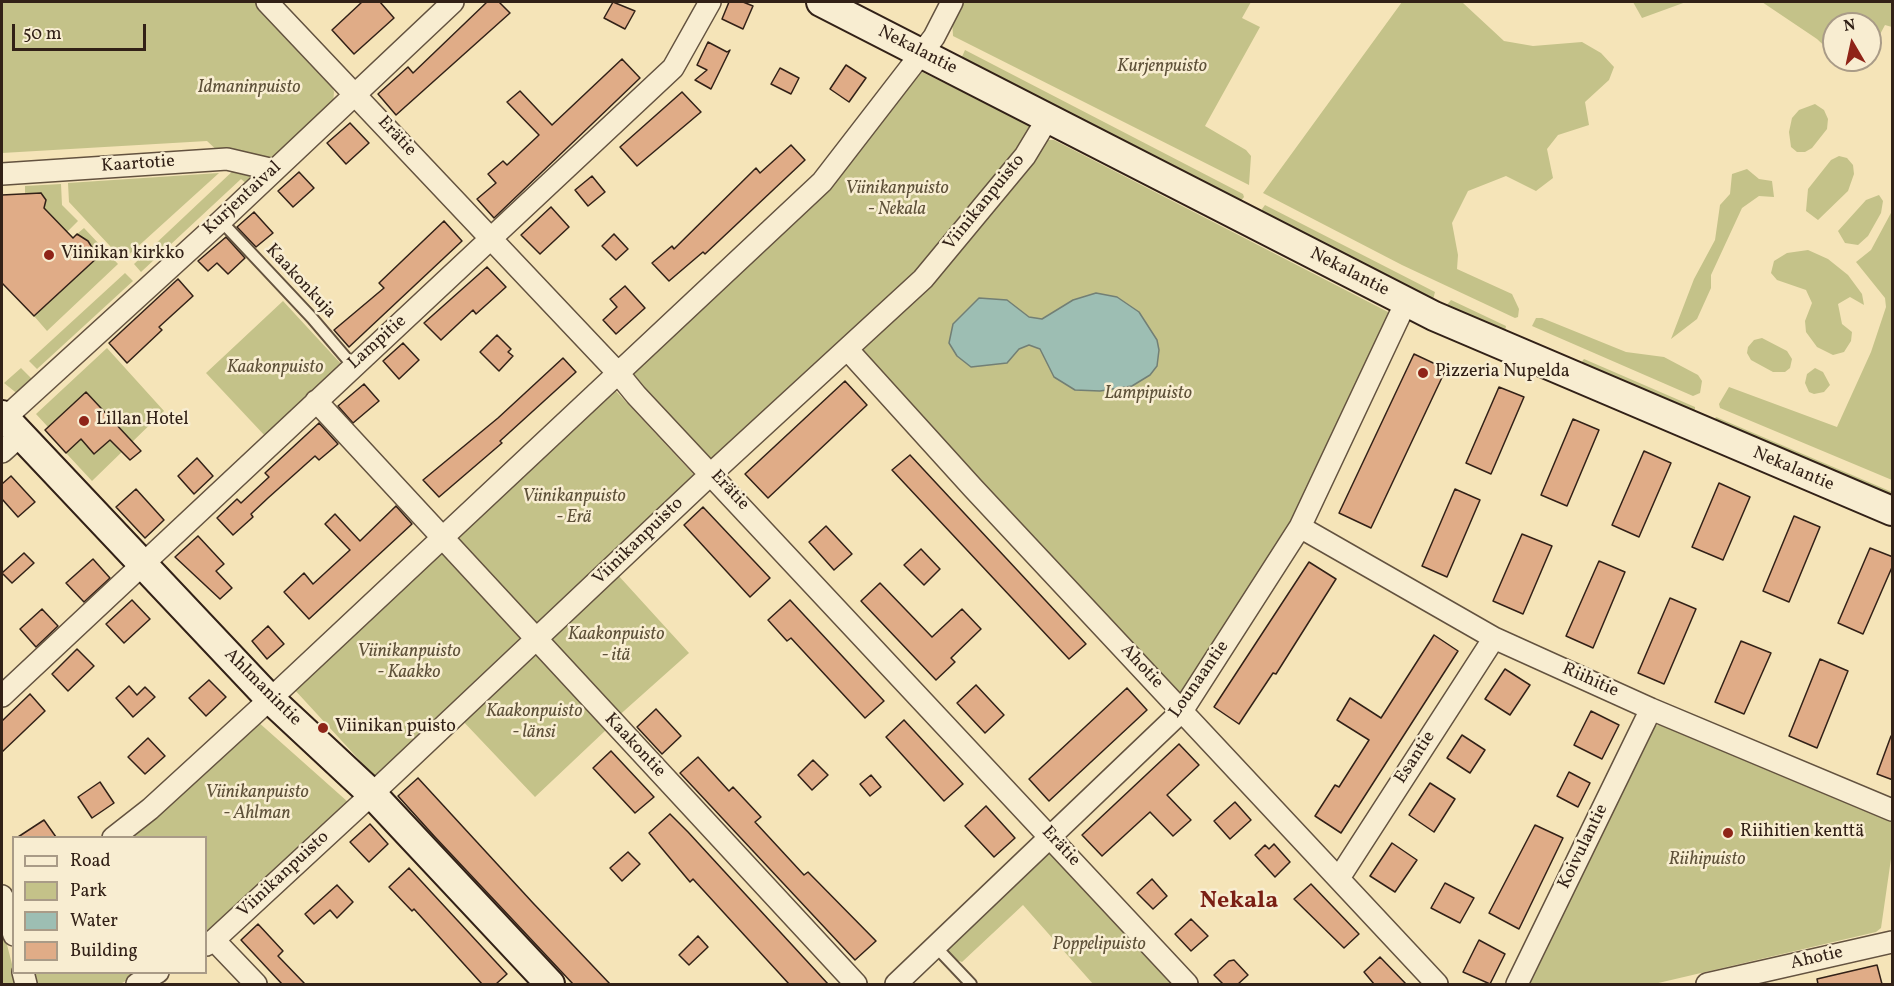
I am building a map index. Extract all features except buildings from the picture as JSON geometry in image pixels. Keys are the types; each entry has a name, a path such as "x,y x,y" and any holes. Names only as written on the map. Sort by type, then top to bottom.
{"main road":[{"name":"Nekalantie","path":"820,2 1406,302 1470,332 1893,511"},
{"name":"Ahlmanintie","path":"7,430 143,564 270,699 372,794 550,984"}],"street":[{"name":"Erätie","path":"267,2 712,473 1187,984"},
{"name":"Kurjentaival","path":"7,430 220,221 453,2"},
{"name":"Lampitie","path":"2,696 353,366 492,240 673,68 710,2"},
{"path":"114,836 150,809 270,699 822,182 937,33 952,2"},
{"name":"Viinikanpuisto","path":"210,942 372,794 712,473 923,279 1024,156 1048,118"},
{"name":"Kaartotie","path":"2,174 227,159 274,170"},
{"name":"Lounaantie","path":"896,984 1182,711 1300,527 1406,302"},
{"name":"Ahotie","path":"847,349 980,496 1437,984"},
{"name":"Kaakontie","path":"316,401 856,984"},
{"name":"Riihitie","path":"1300,527 1494,638 1651,709 1893,810"},
{"name":"Esantie","path":"1339,878 1494,638"},
{"name":"Koivulantie","path":"1517,984 1651,709"},
{"path":"6,904 12,927"},
{"path":"210,942 256,984"},
{"name":"Ahotie","path":"1707,984 1893,942"},
{"path":"137,984 154,974"}],"lane":[{"name":"Kaakonkuja","path":"220,221 312,318 353,366"},
{"path":"935,946 971,984"}],"green space":[{"name":"Idmaninpuisto","path":"2,2 257,2 331,81 334,92 333,104 271,162 221,154 207,141 2,153"},
{"name":"Kurjenpuisto","path":"959,2 1251,2 1242,18 1260,27 1205,126 1246,150 1251,156 1249,185 953,36 952,19"},
{"path":"1402,2 1463,3 1504,41 1533,46 1582,42 1601,53 1614,67 1609,80 1585,102 1589,125 1558,135 1547,149 1553,178 1536,191 1506,176 1468,191 1452,223 1458,255 1457,269 1512,294 1519,309 1518,317 1515,318 1402,265 1263,193"},
{"path":"1633,2 1686,2 1642,18"},
{"path":"1762,2 1892,2 1892,27 1885,25 1882,31 1882,12 1822,12 1822,44"},
{"path":"965,50 1243,194 1244,197 1240,202 961,59"},
{"name":"Viinikanpuisto - Nekala","path":"922,72 1033,127 934,253 713,461 628,371 831,183"},
{"path":"1815,104 1824,110 1828,119 1827,129 1812,148 1805,152 1797,152 1791,147 1789,132 1792,118 1799,110"},
{"name":"Lampipuisto","path":"1048,140 1054,140 1390,313 1286,532 1185,691 1174,693 865,360 863,350 868,342"},
{"path":"1839,156 1847,158 1853,165 1854,174 1848,191 1818,220 1806,211 1808,189 1831,160"},
{"path":"237,167 251,175 248,185 241,179 141,272 134,264"},
{"path":"1747,169 1759,179 1772,181 1774,197 1759,196 1742,208 1711,275 1711,288 1697,319 1671,339 1694,279 1715,240 1720,205 1730,194 1732,174"},
{"path":"219,173 123,260 69,202 68,183"},
{"path":"61,184 62,205 78,221 67,232 44,208 46,200 41,193 25,194 25,186"},
{"path":"1879,195 1883,201 1881,213 1868,236 1858,245 1845,243 1838,231 1866,200"},
{"path":"1265,205 1435,292 1433,300 1263,215 1262,209"},
{"path":"1892,211 1892,480 1720,408 1719,404 1729,387 1837,427 1871,352 1886,307 1885,298 1856,262 1871,250"},
{"path":"84,228 118,264 47,331 34,316 98,257 88,241 77,234"},
{"path":"1808,250 1828,259 1848,275 1862,294 1864,305 1850,297 1838,304 1842,324 1852,332 1851,341 1844,352 1833,355 1817,347 1806,332 1805,321 1812,303 1806,290 1777,280 1771,273 1774,261 1787,253"},
{"path":"125,273 133,281 37,369 29,361"},
{"path":"1451,300 1506,326 1505,332 1446,306"},
{"name":"Kaakonpuisto","path":"283,301 343,366 266,437 206,373"},
{"path":"1536,318 1542,318 1626,352 1664,357 1698,375 1702,381 1700,393 1693,396 1532,326"},
{"path":"1762,338 1787,351 1792,359 1790,368 1785,372 1773,372 1751,360 1747,353 1748,347 1754,340"},
{"path":"107,348 164,411 92,481 66,453 81,439 95,454 121,429 86,392 48,427 36,414"},
{"path":"1584,359 1695,407 1695,409 1693,413 1580,364"},
{"path":"21,368 36,383 19,395 4,383"},
{"path":"1815,368 1823,372 1830,385 1824,392 1814,394 1809,392 1805,383 1807,374"},
{"name":"Viinikanpuisto - Erä","path":"614,389 696,477 535,628 452,540"},
{"path":"1716,417 1892,492 1892,499 1714,421"},
{"name":"Viinikanpuisto - Kaakko","path":"443,549 525,638 375,777 293,688"},
{"name":"Kaakonpuisto - itä","path":"617,574 689,653 615,719 544,640"},
{"name":"Kaakonpuisto - länsi","path":"533,650 607,729 535,797 460,718"},
{"name":"Viinikanpuisto - Ahlman","path":"257,721 348,802 207,934 207,836 127,836"},
{"name":"Riihipuisto","path":"1663,724 1891,820 1892,852 1881,928 1876,932 1654,984 1525,984 1654,726"},
{"name":"Poppelipuisto","path":"1048,850 1176,984 1093,984 1023,905 962,962 937,953"},
{"path":"2,925 12,964 12,974 15,974 18,984 2,984"},
{"path":"29,974 139,974 120,984 32,984"}],"water":[{"path":"1096,293 1117,297 1139,312 1157,340 1159,350 1157,366 1150,375 1132,386 1100,391 1075,390 1054,377 1040,349 1029,345 1019,349 1007,363 971,367 957,356 949,343 953,324 979,298 1007,300 1029,317 1042,319 1073,300"}],"place":[{"name":"Viinikan kirkko","path":"49,255"},
{"name":"Pizzeria Nupelda","path":"1423,373"},
{"name":"Lillan Hotel","path":"84,421"},
{"name":"Viinikan puisto","path":"323,728"},
{"name":"Riihitien kenttä","path":"1728,833"}],"district":[{"name":"Nekala","path":"1239,903"}]}
